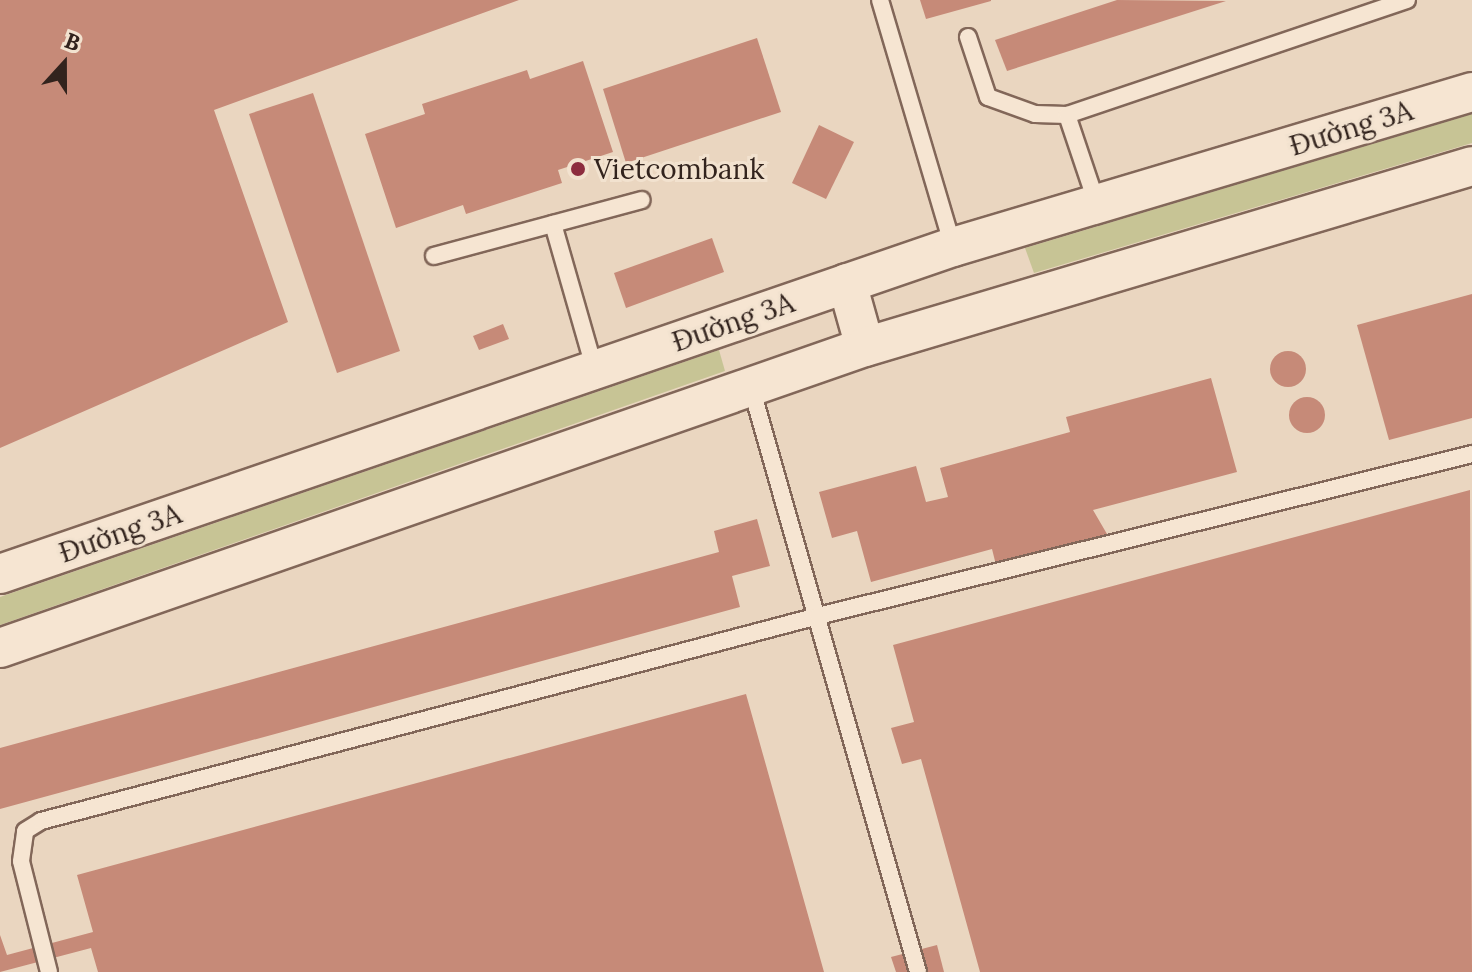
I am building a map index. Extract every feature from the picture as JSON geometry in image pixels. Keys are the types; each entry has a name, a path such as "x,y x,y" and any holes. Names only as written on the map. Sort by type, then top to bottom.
{"street":[{"name":"Đường 3A","path":"0,574 953,247 1472,92"},
{"path":"0,648 865,347 1472,166"},
{"path":"847,283 865,347"}],"lane":[{"path":"880,0 953,247"},
{"path":"968,37 988,97 1035,114 1067,115 1407,0"},
{"path":"1067,115 1097,204"},
{"path":"434,256 642,200"},
{"path":"553,224 595,370"},
{"path":"750,385 918,972"},
{"path":"49,972 21,861 25,831 41,821 818,616 1472,454"}],"shaded area":[{"path":"1472,114 1472,143 1034,273 1025,248"},
{"path":"719,350 725,371 0,625 0,597"}],"building":[{"path":"0,0 519,0 214,110 288,322 0,448"},
{"path":"920,0 991,0 991,1 926,19"},
{"path":"1117,0 1226,1 1007,71 995,40"},
{"path":"757,38 781,112 626,163 603,89"},
{"path":"583,61 613,152 558,170 562,183 466,214 463,205 396,228 365,134 425,114 422,104 527,70 530,79"},
{"path":"313,93 400,351 337,373 249,114"},
{"path":"819,125 854,142 826,199 792,183"},
{"path":"712,238 724,272 626,308 614,273"},
{"path":"1472,294 1472,418 1389,440 1357,325"},
{"path":"503,324 509,339 479,350 473,336"},
{"path":"1288,351 1300,357 1306,369 1300,381 1288,387 1276,381 1270,369 1276,357"},
{"path":"1211,378 1237,472 1093,510 1107,534 996,565 992,549 871,582 857,531 832,538 819,492 916,466 926,502 948,497 940,468 1070,432 1066,417"},
{"path":"1307,397 1319,403 1325,415 1319,427 1307,433 1295,427 1289,415 1295,403"},
{"path":"1470,490 1472,972 980,972 921,759 902,764 891,728 914,722 893,645"},
{"path":"757,519 770,566 732,576 740,607 0,809 0,748 719,552 714,531"},
{"path":"746,694 824,972 98,972 91,948 0,972 0,935 7,955 93,932 77,875"},
{"path":"937,945 944,972 896,972 891,957"}],"place":[{"name":"Vietcombank","path":"578,169"}]}
